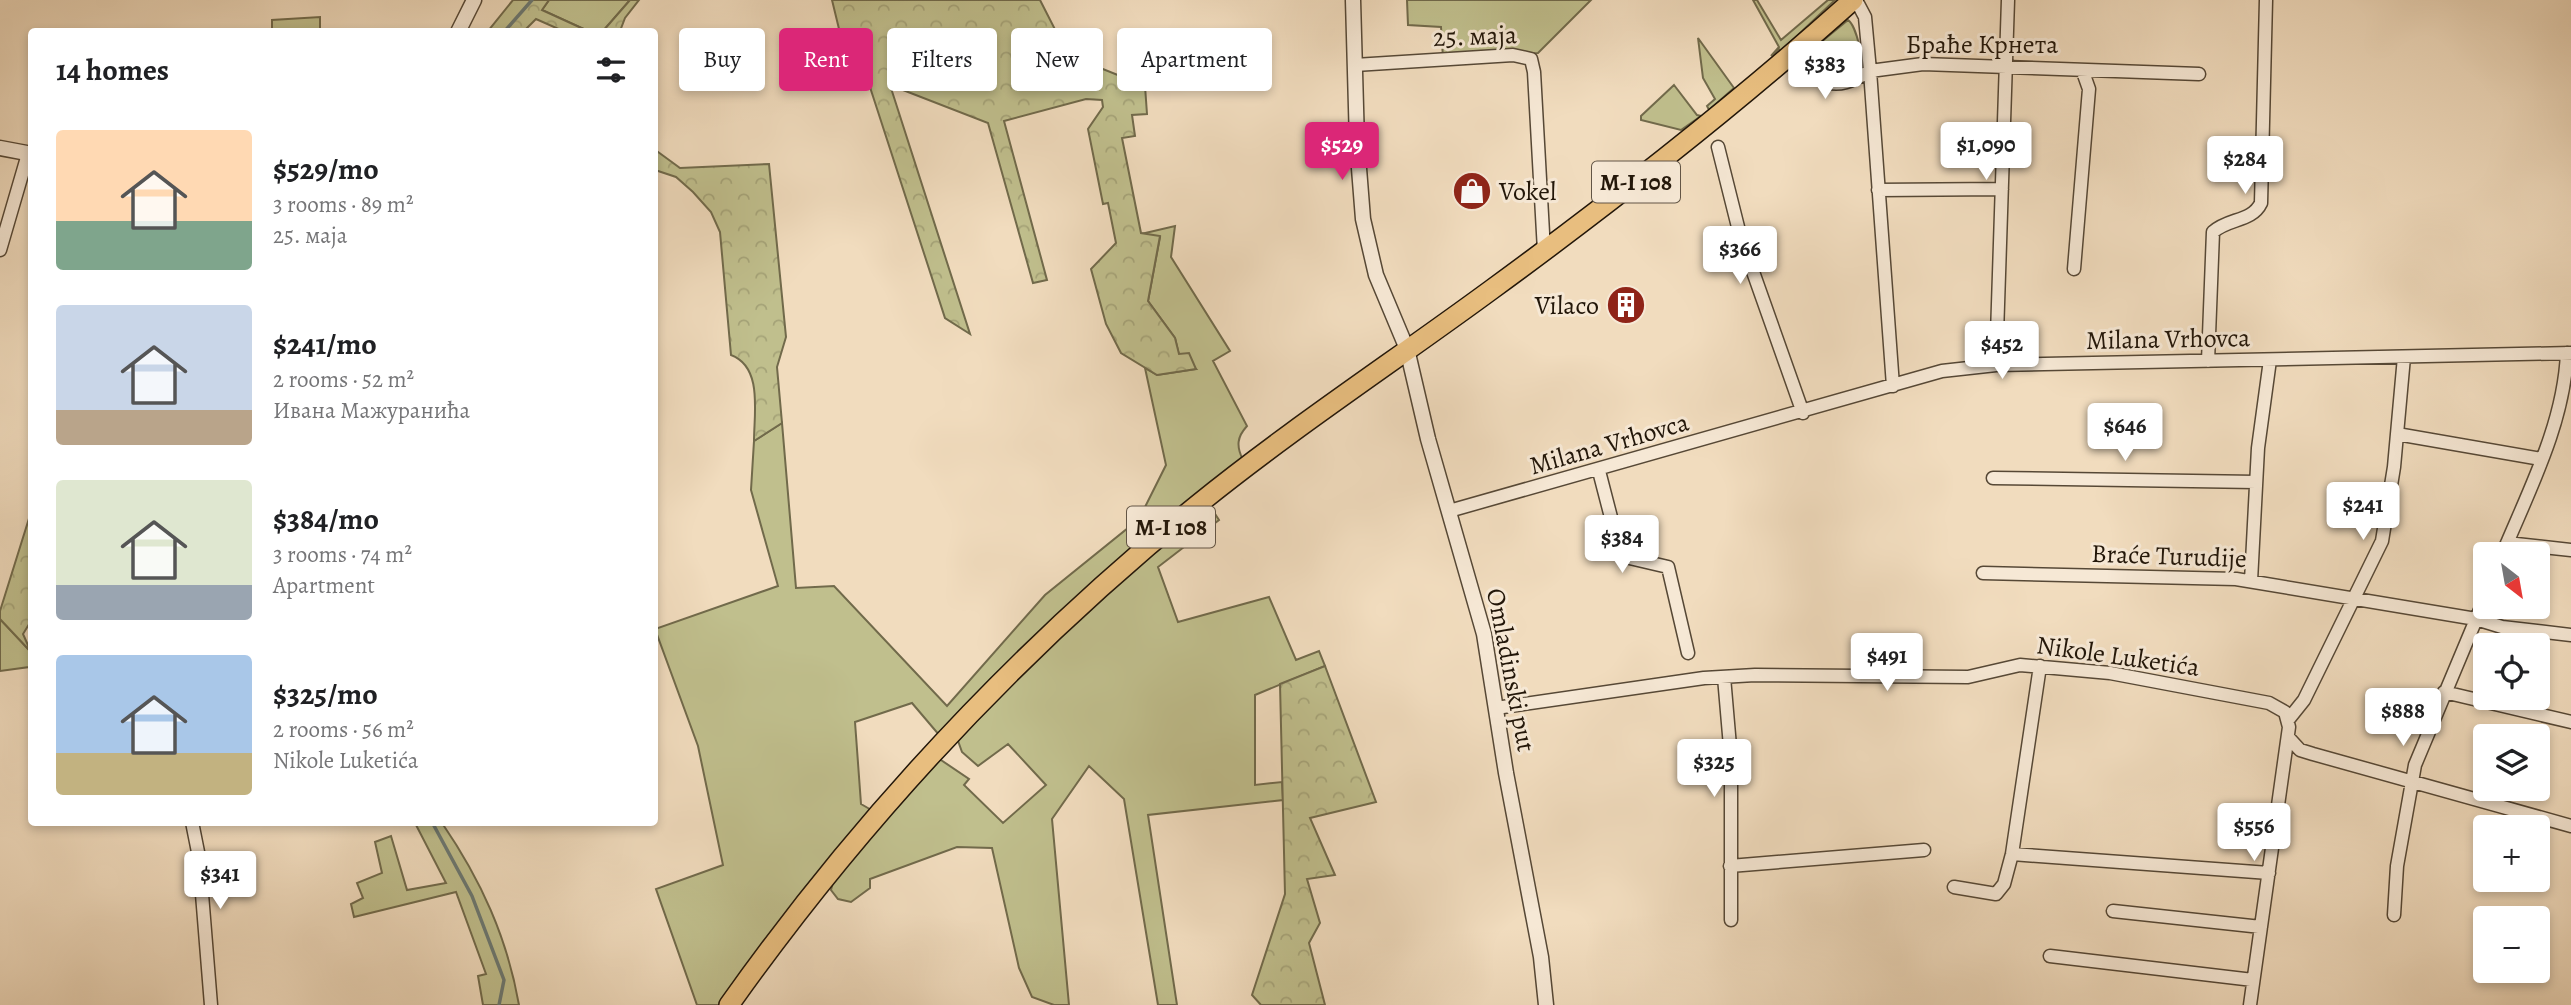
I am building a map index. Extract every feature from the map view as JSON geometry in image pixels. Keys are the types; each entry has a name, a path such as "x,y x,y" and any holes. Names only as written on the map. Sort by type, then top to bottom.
{"main road":[{"name":"M-I 108","path":"729,1005 831,870 971,713 1044,642 1194,508 1679,150 1855,0"}],"street":[{"path":"460,28 474,0"},
{"path":"1353,0 1363,219 1376,275 1407,349"},
{"path":"1793,54 1823,82 1832,86 1851,82 1870,71 1865,17 1855,0"},
{"path":"1996,365 2008,0"},
{"path":"2208,361 2213,232 2225,223 2252,215 2261,203 2266,0"},
{"name":"25. маја","path":"1355,65 1456,61 1513,55 1531,59 1534,72 1544,251"},
{"name":"Браће Крнета","path":"1893,386 1870,71 1923,64 2075,68 2082,72 2199,74"},
{"path":"2074,269 2090,89 2082,72"},
{"path":"1717,147 1740,234 1803,413"},
{"path":"0,148 28,154"},
{"path":"0,250 28,160"},
{"path":"1878,190 2002,188"},
{"name":"Omladinski put","path":"1407,349 1428,439 1484,634 1541,957 1546,1005"},
{"path":"2508,542 2541,459 2566,382 2569,353"},
{"name":"Milana Vrhovca","path":"1449,511 1599,471 1942,371 1996,365 2569,353"},
{"path":"2250,1005 2288,737 2288,720 2304,700 2382,541 2397,434 2404,357"},
{"path":"2251,581 2256,482 2265,379 2270,360"},
{"path":"2397,434 2541,459"},
{"path":"1599,471 1621,556 1662,564 1672,574 1688,653"},
{"path":"1993,478 2256,482"},
{"path":"2550,550 2571,550"},
{"name":"Braće Turudije","path":"1983,573 2251,581 2473,619"},
{"path":"2394,915 2397,866 2414,765 2476,620"},
{"name":"Braće Turudije","path":"2479,620 2502,627 2571,635"},
{"name":"Nikole Luketića","path":"1496,708 1724,677 1968,677 2020,665 2110,673 2269,703 2280,707 2288,720"},
{"path":"1954,887 1986,895 2001,891 2012,854 2040,666"},
{"path":"1724,677 1731,758 1731,920"},
{"path":"2444,692 2571,722"},
{"path":"2288,737 2300,750 2571,826"},
{"path":"193,826 200,867 211,1005"},
{"path":"1730,866 1924,850"},
{"path":"2012,854 2269,873"},
{"path":"2113,911 2261,926"},
{"path":"2050,956 2253,980"}],"green space":[{"path":"513,0 549,0 542,10 581,28 556,28 536,19 527,28 490,28"},
{"path":"549,0 630,0 606,28 581,28 542,10"},
{"path":"630,0 639,0 625,18 621,28 606,28"},
{"path":"832,0 1040,0 1054,28 1011,28 1011,91 1103,91 1103,69 1117,75 1117,91 1145,91 1147,114 1132,115 1135,136 1122,138 1141,233 1160,236 1148,301 1175,338 1179,354 1189,353 1196,369 1157,375 1121,353 1106,324 1091,269 1116,243 1108,203 1103,204 1088,129 1103,107 1102,100 1086,99 1004,121 1047,280 1033,283 988,123 905,91 997,91 997,28 887,28 887,91 892,91 970,334 945,318 871,91 873,28 839,28"},
{"path":"1407,0 1591,0 1538,53 1443,58 1441,27 1408,25"},
{"path":"1753,0 1757,0 1781,40 1828,0 1835,0 1781,51 1779,49 1771,56 1779,47"},
{"path":"320,17 320,28 272,28 272,20"},
{"path":"1848,20 1859,45 1861,68 1856,76 1826,78 1812,61 1809,52"},
{"path":"1698,38 1734,88 1709,110 1707,106 1715,99 1703,78"},
{"path":"1674,85 1697,115 1701,116 1681,130 1641,120 1641,116"},
{"path":"658,152 680,168 769,164 786,337 777,367 782,423 754,441 755,405 752,380 741,361 731,355 720,232 711,212 676,177 658,171"},
{"path":"1175,226 1171,257 1230,351 1213,361 1247,426 1239,442 1243,460 940,736 912,703 855,722 861,804 873,811 720,1005 697,1005 656,889 723,865 698,746 658,637 658,628 778,586 751,490 754,441 782,423 796,588 834,586 947,706 1045,595 1139,519 1166,465 1145,368 1157,375 1196,369 1179,355 1175,338 1148,301 1160,237 1141,234"},
{"path":"1208,503 1219,520 1158,567 1178,622 1269,597 1296,660 1319,651 1325,666 1255,695 1255,785 1282,782 1283,800 1148,815 1177,1005 1158,1005 1124,799 1089,766 1052,819 1069,1005 1054,1005 1032,997 1019,968 992,848 957,847 870,879 870,888 851,902 838,899 831,890 833,882 938,758 969,779 964,785 1003,823 1046,785 1008,744 978,766 962,752 957,738 1001,691"},
{"path":"28,522 28,626 23,634 28,649 0,619 0,611"},
{"path":"0,619 28,649 28,667 0,671"},
{"path":"1325,666 1376,802 1310,818 1335,875 1307,879 1320,923 1309,943 1325,1005 1261,1005 1252,995 1285,894 1280,684"},
{"path":"417,826 444,826 469,866 500,933 519,1005 483,1005 478,976 486,974 456,892 354,917 351,904 363,898 357,883 382,873 375,842 391,836 407,890 446,883"}],"waterway":[{"path":"508,28 532,0"},
{"path":"434,826 472,896 504,980 499,1005"}],"place":[{"name":"Vokel","path":"1472,191"},
{"name":"Vilaco","path":"1626,305"}]}
